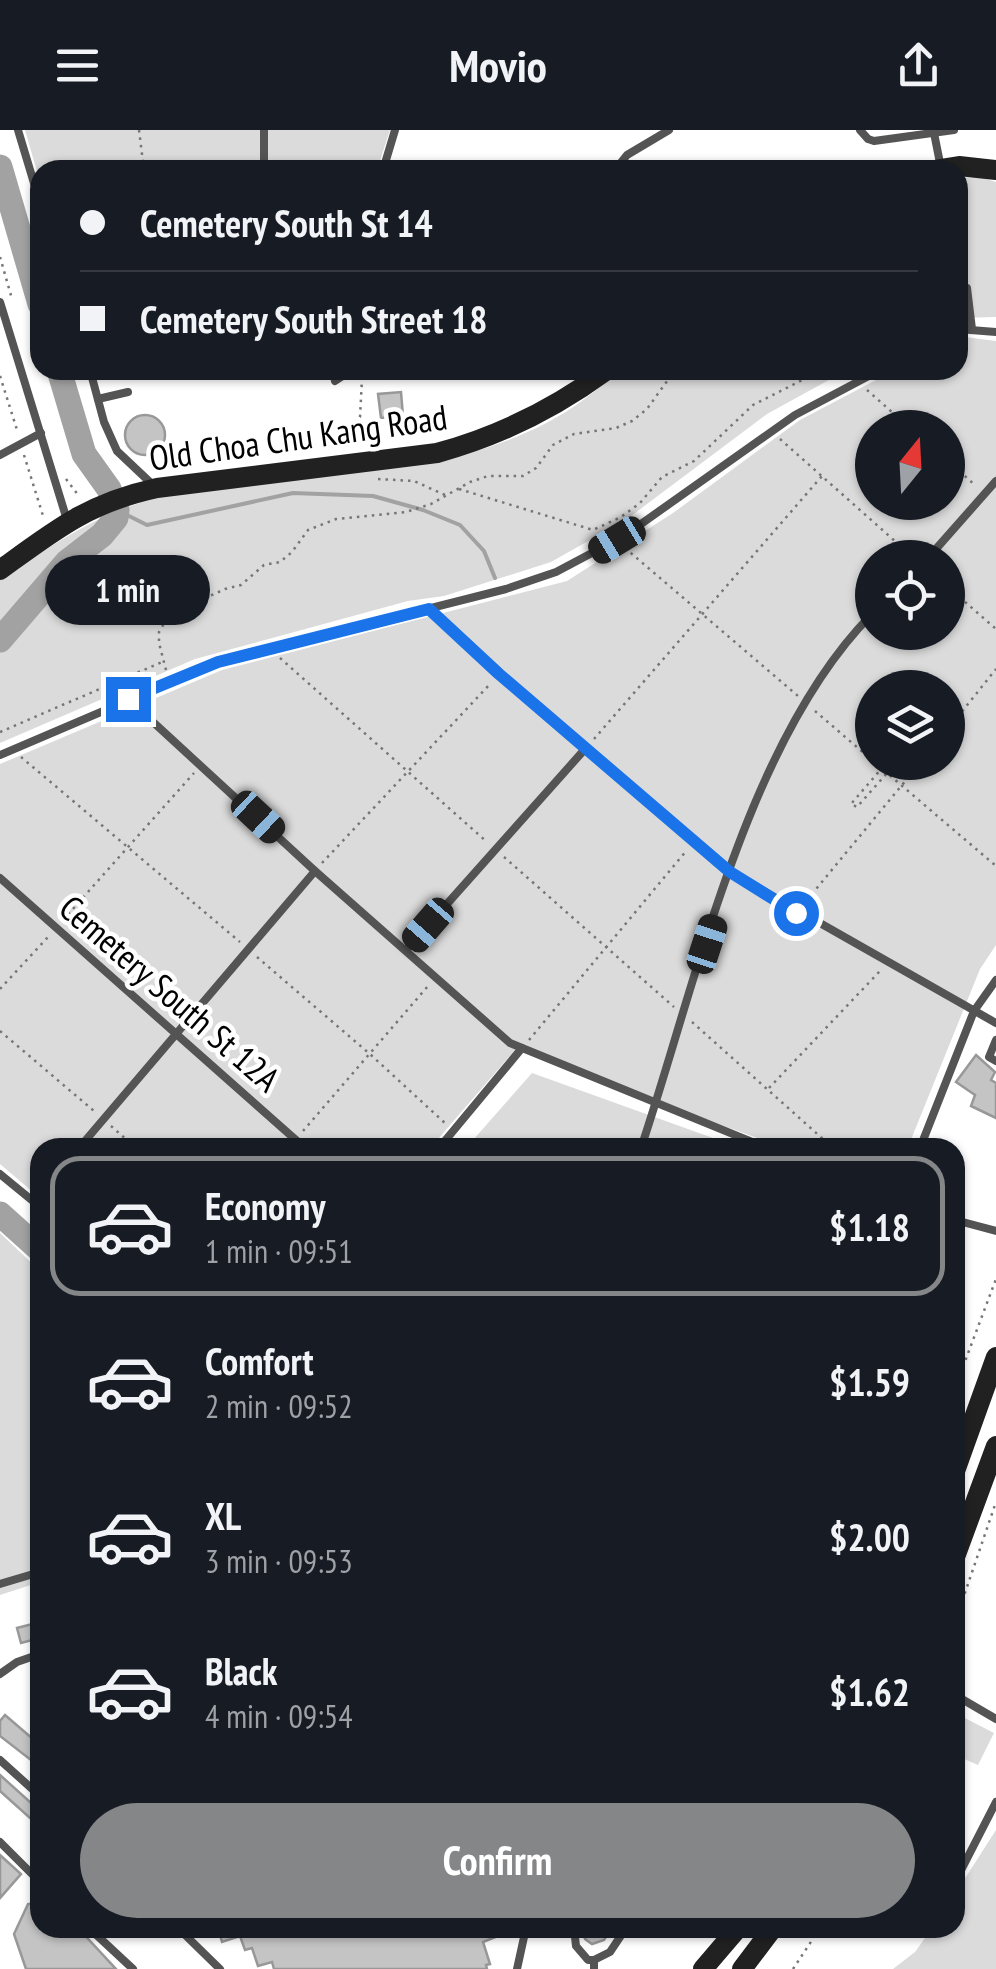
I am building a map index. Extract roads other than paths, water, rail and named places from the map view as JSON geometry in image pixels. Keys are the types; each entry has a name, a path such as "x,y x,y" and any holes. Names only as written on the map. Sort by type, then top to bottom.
{"street":[{"path":"968,167 996,170"},
{"name":"Old Choa Chu Kang Road","path":"0,570 67,520 123,496 156,488 437,453 490,437 546,411 592,380"},
{"path":"965,1443 996,1357"},
{"path":"965,1506 996,1446"},
{"path":"704,1969 730,1938"},
{"path":"742,1969 765,1938"}],"lane":[{"path":"18,130 30,169"},
{"path":"264,130 264,160"},
{"path":"385,160 395,130"},
{"path":"623,160 670,130"},
{"path":"860,130 874,141 954,130"},
{"path":"934,132 936,160"},
{"path":"968,296 972,329"},
{"path":"0,302 67,520"},
{"path":"968,329 996,332"},
{"path":"93,380 117,451 156,488"},
{"path":"0,755 218,662 429,609 556,572 617,540 795,415 862,380"},
{"path":"98,400 128,392"},
{"path":"0,455 41,433"},
{"path":"944,540 996,481"},
{"path":"429,609 730,872 796,913 996,1023"},
{"path":"644,1138 730,872 770,772 806,702 855,637"},
{"path":"128,699 314,871 510,1042 742,1138"},
{"path":"406,950 585,749"},
{"path":"87,1138 314,871"},
{"name":"Cemetery South St 12A","path":"0,878 294,1138"},
{"path":"924,1138 974,1012 996,980"},
{"path":"996,1040 989,1057 996,1061"},
{"path":"447,1138 522,1048"},
{"path":"0,1174 30,1194"},
{"path":"965,1223 996,1231"},
{"path":"0,1584 30,1575"},
{"path":"0,1674 30,1658"},
{"path":"965,1701 996,1719"},
{"path":"0,1760 30,1787"},
{"path":"965,1864 995,1810"},
{"path":"0,1842 30,1872"},
{"path":"100,1938 133,1969"},
{"path":"188,1938 220,1969"},
{"path":"517,1969 524,1938"},
{"path":"575,1938 576,1946 594,1965 619,1938"}],"waterway":[{"path":"0,167 30,270"},
{"path":"0,640 67,562 102,535 116,518 109,489 84,454 62,380"},
{"path":"117,510 147,525 293,493 373,496 460,525 484,551 495,578"},
{"path":"0,1214 30,1241"}]}
